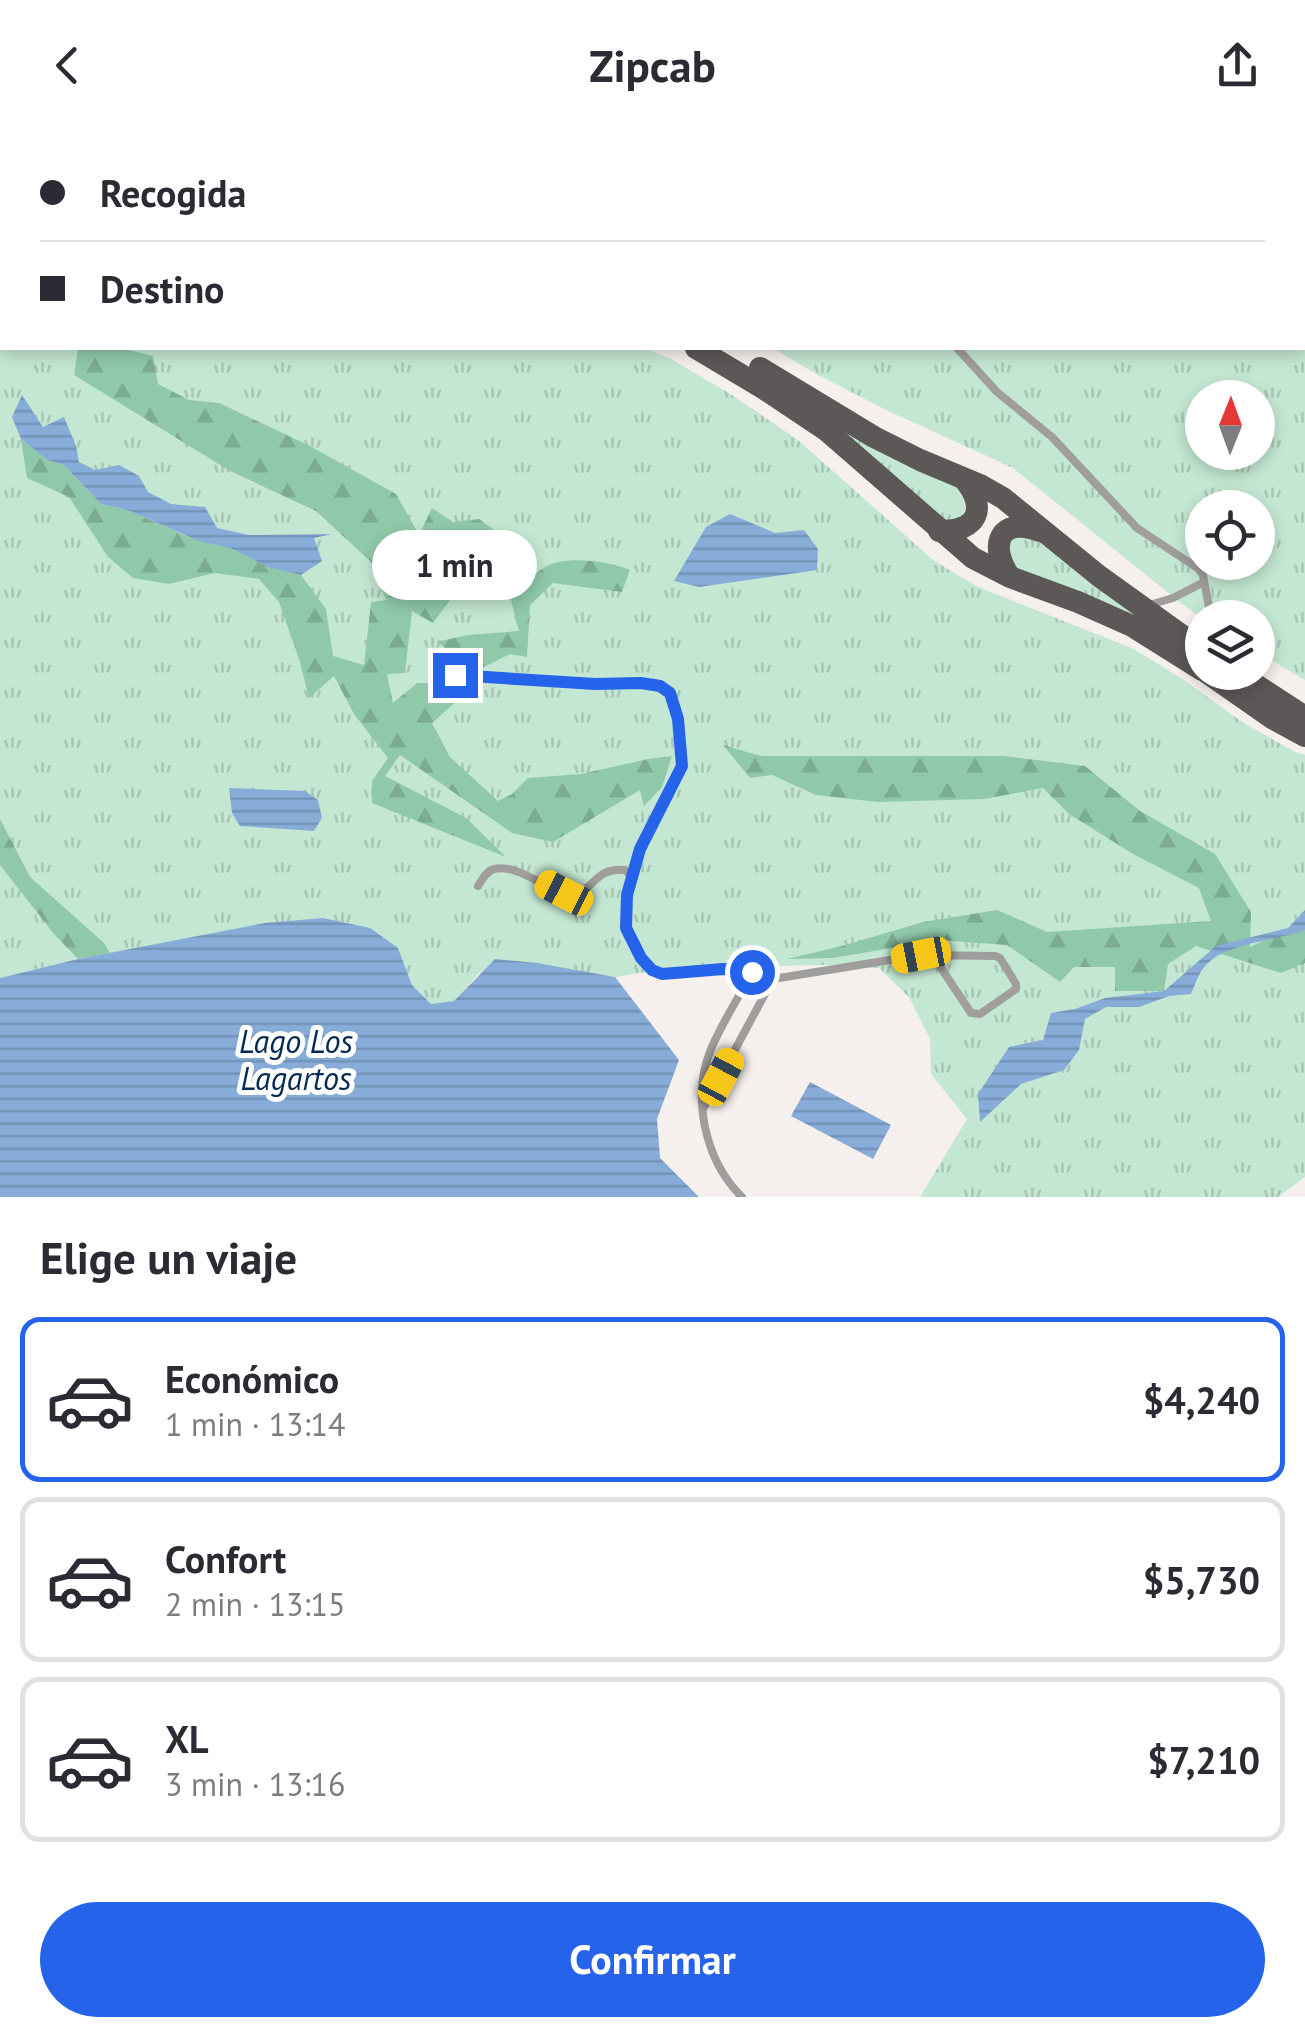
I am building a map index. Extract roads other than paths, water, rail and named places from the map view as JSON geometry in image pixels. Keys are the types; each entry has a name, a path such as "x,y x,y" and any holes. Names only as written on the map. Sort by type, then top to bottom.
{"main road":[{"path":"699,350 826,430 973,558 1132,626 1185,660"},
{"path":"730,350 874,437 1003,498 1185,638"},
{"path":"939,531 966,527 974,519 978,505 964,479"},
{"path":"1010,576 998,552 1004,531 1022,525 1048,535"},
{"path":"1231,690 1305,736"},
{"path":"1264,690 1305,717"}],"lane":[{"path":"960,350 997,392 1052,437 1137,528 1199,569 1208,600"},
{"path":"1141,608 1204,582"},
{"path":"455,675 641,683 660,686 670,693 678,719 682,766 647,834 627,895 626,928 641,958 662,974 723,969 752,972"},
{"path":"478,886 485,874 497,868 576,894 610,869 625,870 632,878"},
{"path":"772,979 921,955 1000,958 1016,989 980,1014 971,1013 933,956"},
{"path":"703,1109 772,979 772,974 764,970 752,972 710,1050 702,1091 703,1109 712,1152 722,1174 742,1197"}],"water":[{"path":"22,395 43,427 64,417 79,462 95,470 119,465 139,476 148,492 171,504 205,507 217,528 249,535 332,534 314,538 322,561 301,575 268,567 230,548 199,541 130,511 101,504 64,465 47,460 21,439 12,417"},
{"path":"730,514 775,533 804,530 818,549 817,570 699,587 674,581 706,527"},
{"path":"229,788 305,791 318,800 322,818 314,831 240,826 232,813"},
{"path":"1305,910 1305,930 1239,947 1215,958 1201,971 1191,994 1169,996 1139,1007 1106,1007 1085,1019 1079,1050 1064,1070 1021,1084 980,1122 978,1094 1009,1047 1043,1040 1051,1013 1105,998 1164,991 1216,946 1288,928"},
{"name":"Lago Los Lagartos","path":"323,918 370,928 398,948 412,985 431,1004 454,1001 495,959 615,977 679,1060 657,1119 660,1158 699,1197 0,1197 0,978 265,923"},
{"path":"810,1082 891,1125 873,1159 791,1116"}]}
